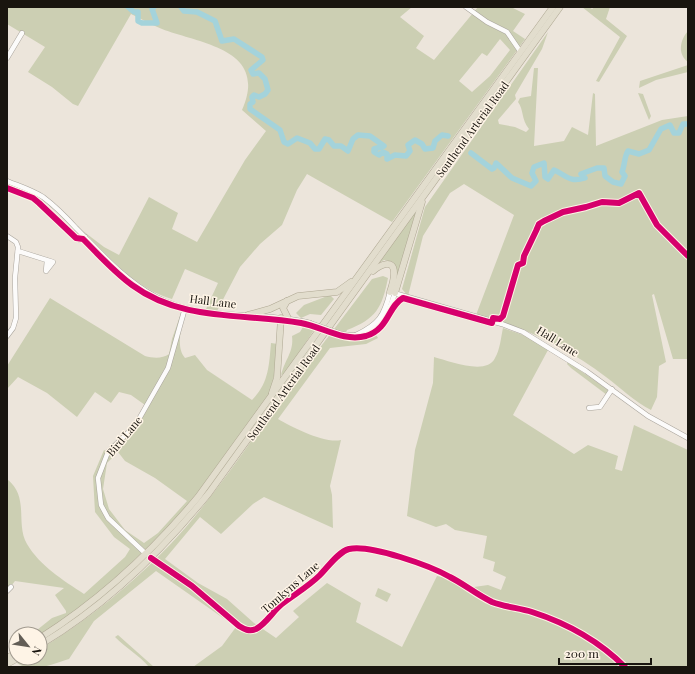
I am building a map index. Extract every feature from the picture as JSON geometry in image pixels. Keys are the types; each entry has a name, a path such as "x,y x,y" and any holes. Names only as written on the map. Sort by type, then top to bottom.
{"highway":[{"name":"Southend Arterial Road","path":"48,633 85,608 149,556 198,497 553,7"},
{"name":"Southend Arterial Road","path":"48,639 99,603 149,556 209,493 560,7"},
{"path":"392,293 418,212 428,190"},
{"path":"349,299 375,269 385,263 390,265 394,270 392,293"},
{"path":"248,315 306,294 340,291 365,268"},
{"path":"269,401 277,378 284,318 283,308 284,303 289,300"}],"street":[{"path":"466,7 487,22 507,32 520,51"},
{"path":"7,58 22,33"},
{"name":"Hall Lane","path":"7,181 43,198 56,208 114,267 139,287 157,298 185,308 203,312 284,318 310,322 341,334 363,334 379,326 386,317 392,302 392,293"},
{"path":"7,188 33,198 76,238 80,240 85,236"},
{"path":"7,236 16,242 18,252 15,278 16,318 13,328 7,336"},
{"path":"18,252 47,260"},
{"name":"Hall Lane","path":"392,293 517,329 537,338 612,389 648,416 688,438"},
{"name":"Hall Lane","path":"356,334 371,327 380,319 392,293"},
{"path":"392,302 396,298 402,296"},
{"name":"Bird Lane","path":"149,556 108,518 101,505 98,478 108,452 135,426 168,368 185,308"},
{"path":"589,408 600,406 612,389"},
{"name":"Tomkyns Lane","path":"149,556 206,597 239,626 246,630 252,630 257,628 280,605 314,582 343,552 349,549 356,549 392,554 449,576 491,601 506,607 533,612 572,629 615,656 625,667"},
{"path":"7,591 11,587"}],"green space":[{"path":"7,7 412,7 400,17 424,36 416,48 434,60 478,7 511,7 525,14 513,31 525,39 392,222 307,174 297,190 282,225 260,244 240,267 217,311 206,309 218,283 185,269 172,299 159,294 147,288 124,271 83,231 104,247 119,255 149,197 178,213 172,229 197,242 245,160 266,131 242,110 248,90 246,74 239,62 227,52 212,45 162,29 131,14 78,106 28,72 45,47 7,24","holes":["500,39 510,50 490,76 472,92 459,81 482,53 487,56"]},
{"path":"582,7 589,7 592,9 595,7 610,7 606,19 627,36 599,82 596,81 620,37"},
{"path":"688,31 688,62 682,55 681,47 683,39"},
{"path":"548,32 542,49 515,95 516,99 498,120 499,124 515,127 526,132 529,129 526,125 518,102 520,98 531,96 534,68 538,68 534,146 564,141 572,127 588,135 593,93 595,94 596,146 662,120 688,116 688,359 673,359 654,294 652,295 666,362 659,366 657,397 651,410 591,366 561,348 511,325 476,315 514,215 464,184 450,193 423,236 408,296 402,289 425,207"},
{"path":"688,65 688,72 656,80 639,88 640,81"},
{"path":"638,93 643,94 651,116 649,120"},
{"path":"418,208 397,281 397,271 393,262 384,260 377,264"},
{"path":"383,276 388,278 380,305 371,317 357,326 347,330 344,338 359,338 375,333 378,338 366,344 330,348 278,419 300,430 326,440 341,440 330,486 332,495 333,528 264,497 253,504 221,534 200,517 165,559 198,583 227,599 254,623 276,638 299,617 293,611 327,583 361,603 356,622 402,647 437,576 447,578 467,588 488,585 501,590 506,577 493,571 495,562 483,558 487,536 455,530 446,524 436,527 407,516 415,450 433,383 434,357 467,366 484,366 491,363 495,358 503,328 526,336 548,350 513,415 574,454 588,445 618,456 615,469 622,471 634,425 688,450 688,667 193,667 222,646 236,627 156,571 94,621 69,659 48,665 48,644 99,609 137,577 186,527 212,495 284,395 372,279"},
{"path":"330,295 334,299 321,315 310,314 301,318 296,313 304,305"},
{"path":"50,298 145,356 157,358 169,354 172,339 181,313 180,348 185,358 195,355 207,370 252,400 258,394 265,380 269,366 271,343 278,344 273,381 265,402 204,485 166,528 115,578 48,631 48,626 42,626 52,618 66,613 55,595 64,588 15,581 7,591 7,479 14,486 18,494 22,528 27,544 32,552 45,566 84,594 125,557 130,549 114,537 95,512 93,476 104,450 108,452 134,425 145,405 131,395 119,392 111,403 95,392 77,417 47,393 18,377 7,389 7,366","holes":["118,452 125,461 155,478 187,501 158,533 144,543 125,530 109,509 103,489 107,463"]},
{"path":"303,327 314,330 286,372 281,375 292,347 292,336 300,332"},
{"path":"568,362 608,390 607,395 571,368 567,364"},
{"path":"378,588 391,594 387,602 375,596"},
{"path":"118,635 154,667 149,667 119,641 115,637"},
{"path":"23,666 46,666 35,668"}],"waterway":[{"path":"128,7 134,12 138,12 138,21 142,23 157,23 152,9 154,7"},
{"path":"181,7 184,11 197,12 215,21 222,41 234,39 262,57 263,60 251,70 253,74 259,73 265,79 268,90 265,94 259,97 254,95 252,97 253,102 250,104 250,109 280,130 284,142 288,144 297,138 310,143 315,149 319,149 325,139 329,140 334,146 341,146 348,151 353,139 358,135 370,136 384,146 374,149 374,152 379,155 383,152 387,154 387,159 395,155 406,156 410,151 408,145 415,140 422,144 425,149 433,148 435,141 442,135 448,136"},
{"path":"471,153 492,169 496,163 512,178 531,186 536,181 532,173 534,167 544,163 545,177 548,179 554,170 568,178 575,180 585,178 581,174 597,168 604,168 605,176 613,182 621,184 625,176 622,172 628,151 639,154 649,150 661,129 670,125 674,133 679,133 683,124 688,124"}],"cycle path":[{"path":"7,188 33,198 76,238 83,239 125,280 151,297 192,311 301,323 341,336 349,337 366,336 374,333 384,323 394,306 403,298 492,323 493,318 500,319 503,316 518,265 523,263 524,256 539,224 563,212 602,202 619,203 639,193 657,225 688,256"},
{"path":"151,558 192,586 239,626 251,630 260,627 287,600 316,579 341,553 349,549 359,548 385,553 441,572 492,602 545,616 582,634 605,649 625,667"}]}
